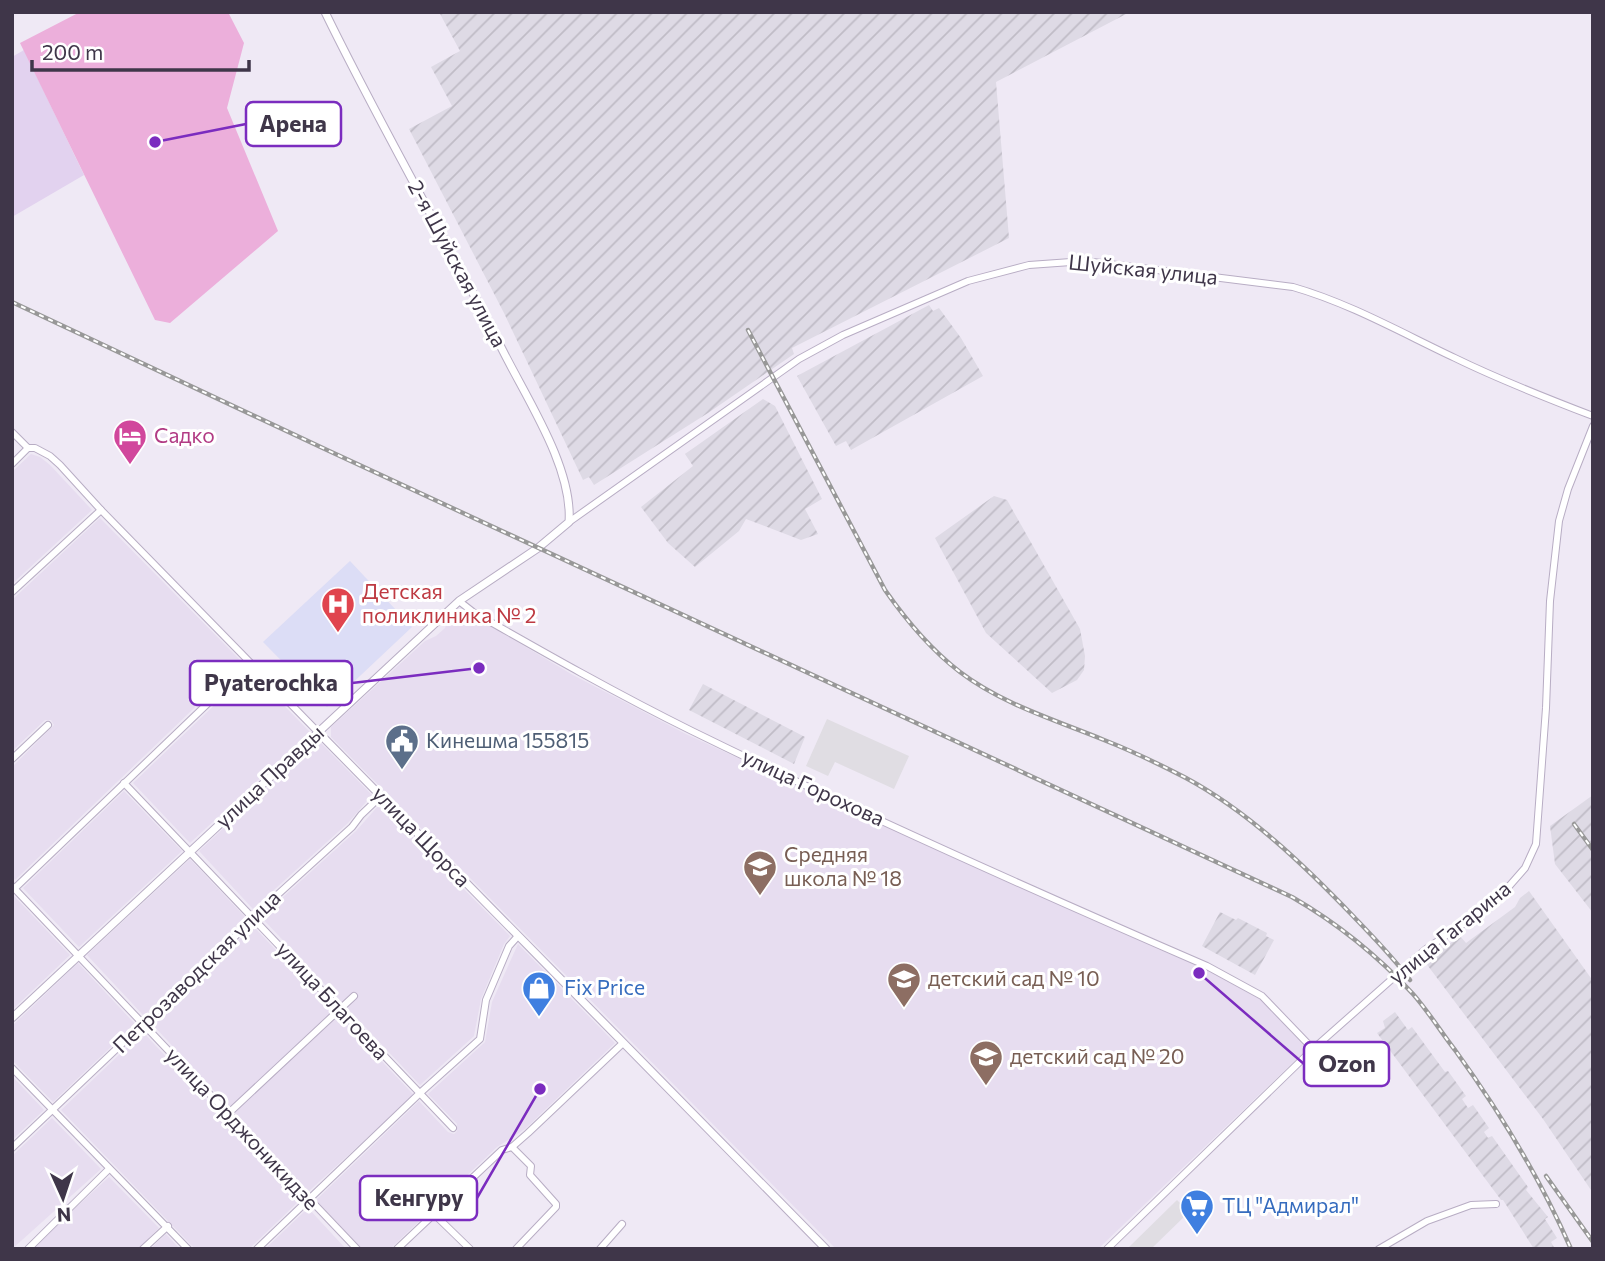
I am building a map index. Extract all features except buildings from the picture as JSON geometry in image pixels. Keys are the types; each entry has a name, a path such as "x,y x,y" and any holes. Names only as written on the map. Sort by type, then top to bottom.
{"street":[{"name":"2-я Шуйская улица","path":"325,12 464,274 546,437 567,488 569,522"},
{"name":"Шуйская улица","path":"569,522 799,359 843,335 968,281 1029,265 1064,261 1085,261 1293,287 1345,306 1507,383 1593,416"},
{"name":"улица Гагарина","path":"1107,1249 1313,1049 1426,949 1504,892 1525,868 1532,855 1537,829 1550,601 1559,521 1568,489 1593,426"},
{"name":"улица Щорса","path":"12,432 28,448 35,448 50,456 826,1249"},
{"path":"12,464 28,448"},
{"path":"12,592 101,510"},
{"name":"улица Правды","path":"12,1018 459,601 538,548 569,522"},
{"name":"улица Горохова","path":"459,601 472,612 532,646 690,730 836,799 1207,966 1262,996 1313,1049"},
{"path":"13,888 250,663"},
{"path":"12,759 48,725"},
{"name":"улица Благоева","path":"124,783 453,1128"},
{"name":"Петрозаводская улица","path":"12,1148 253,917 352,827 360,815 380,796"},
{"name":"улица Орджоникидзе","path":"13,888 357,1249"},
{"path":"257,1249 480,1039 489,992 509,946 518,936"},
{"path":"232,1110 354,996"},
{"path":"397,1249 502,1150 512,1147 593,1074 623,1043"},
{"path":"12,1068 188,1249"},
{"path":"512,1147 531,1166 530,1175 556,1204 556,1208 516,1249"},
{"path":"28,1249 109,1169"},
{"path":"1379,1249 1427,1221 1471,1205 1496,1205"},
{"path":"435,1215 470,1249"},
{"path":"600,1249 622,1224"},
{"path":"143,1249 168,1226"}],"shaded area":[{"path":"80,12 228,12 244,43 227,108 278,231 170,323 155,320 20,43"},
{"path":"439,12 1130,12 996,82 1009,238 792,348 794,354 708,413 594,485 589,477 583,480 504,313 409,129 452,106 431,67 460,51"},
{"path":"24,50 84,175 12,217 12,57"},
{"path":"929,305 933,311 939,308 961,338 983,376 851,450 846,441 836,446 797,376"},
{"path":"763,399 775,406 822,499 805,509 818,534 801,540 746,519 739,531 695,567 668,543 641,507 693,466 685,454"},
{"path":"31,454 50,465 92,510 12,584 12,472"},
{"path":"994,496 1007,500 1080,629 1085,656 1084,670 1077,680 1052,693 986,633 935,538"},
{"path":"100,518 242,662 15,880 12,877 12,767 54,725 51,720 45,720 12,751 12,600"},
{"name":"Детская поликлиника № 2","path":"350,561 412,627 327,707 263,642"},
{"path":"458,610 463,610 573,675 686,734 952,857 1206,969 1260,998 1303,1045 1304,1052 1098,1249 836,1249 331,737 331,727 425,641 445,628 448,619"},
{"path":"250,671 310,732 190,843 133,783"},
{"path":"703,684 805,737 794,764 689,710"},
{"path":"827,719 909,756 894,789 835,762 828,776 806,766"},
{"path":"318,740 372,795 348,823 253,909 199,851"},
{"path":"124,791 182,851 79,947 23,888"},
{"path":"1593,795 1593,913 1555,864 1550,826"},
{"path":"380,804 510,936 504,944 481,999 474,1036 420,1085 261,917 356,831"},
{"path":"190,859 245,917 144,1016 87,955"},
{"path":"1529,891 1593,981 1593,1193 1543,1119 1425,962 1460,936 1466,943 1515,907 1520,898"},
{"path":"14,896 70,955 12,1010 12,898"},
{"path":"1220,912 1267,933 1266,936 1274,940 1255,975 1202,946"},
{"path":"253,926 414,1095 308,1192 152,1024"},
{"path":"518,944 615,1043 525,1129 497,1147 390,1249 362,1249 316,1200 419,1101 448,1132 454,1134 457,1131 457,1124 428,1094 485,1042 492,1002"},
{"path":"78,963 135,1024 53,1102 12,1060 12,1026"},
{"path":"1395,1012 1408,1030 1412,1027 1445,1072 1448,1071 1466,1096 1462,1099 1468,1108 1473,1105 1489,1128 1484,1132 1488,1138 1492,1136 1528,1187 1526,1190 1548,1217 1545,1219 1557,1238 1551,1242 1555,1249 1534,1249 1503,1200 1377,1033 1385,1028 1383,1021"},
{"path":"143,1032 300,1200 249,1249 195,1249 61,1110"},
{"path":"12,1076 44,1110 12,1140"},
{"path":"52,1118 101,1169 12,1249 12,1156"},
{"path":"109,1177 159,1228 138,1249 31,1249"},
{"path":"1177,1200 1189,1212 1151,1249 1127,1249"},
{"path":"308,1208 346,1249 265,1249"},
{"path":"166,1234 180,1249 150,1249"}],"railway":[{"path":"12,302 1309,907 1371,953 1424,1007 1503,1121 1533,1171 1571,1249"},
{"path":"748,330 885,590 910,623 939,654 960,672 993,693 1156,763 1232,807 1316,878 1383,947 1410,980"},
{"path":"1574,824 1593,850"},
{"path":"1546,1176 1593,1242"}],"place":[{"name":"Арена","path":"155,142"},
{"name":"Садко","path":"130,466"},
{"name":"Детская поликлиника № 2","path":"338,634"},
{"name":"Pyaterochka","path":"479,668"},
{"name":"Кинешма 155815","path":"402,771"},
{"name":"Средняя школа № 18","path":"760,897"},
{"name":"Ozon","path":"1199,973"},
{"name":"детский сад № 10","path":"904,1009"},
{"name":"Fix Price","path":"539,1018"},
{"name":"детский сад № 20","path":"986,1087"},
{"name":"Кенгуру","path":"540,1089"},
{"name":"ТЦ \"Адмирал\"","path":"1197,1236"}]}
